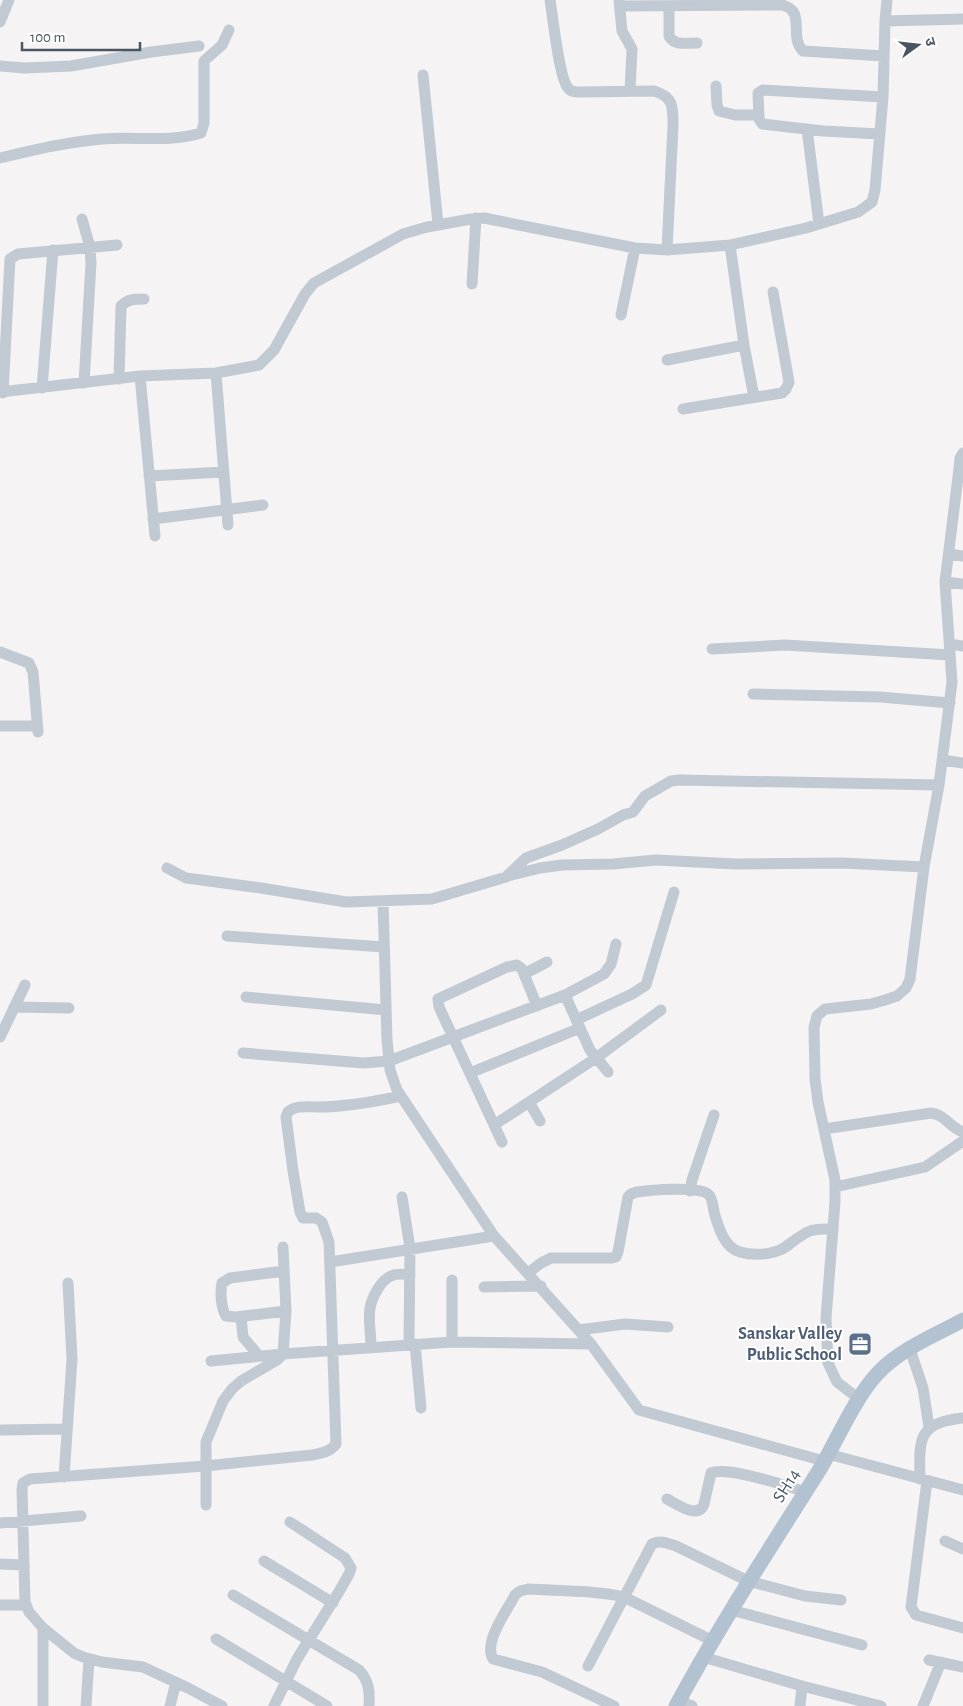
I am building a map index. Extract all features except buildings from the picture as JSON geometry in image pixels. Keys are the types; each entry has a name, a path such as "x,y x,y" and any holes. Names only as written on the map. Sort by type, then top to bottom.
{"main road":[{"name":"SH14","path":"682,1704 703,1657 713,1640 748,1581 806,1492 859,1399 877,1374 910,1349 963,1320"}],"street":[{"path":"0,22 9,0"},
{"path":"550,0 564,81 568,88 579,92 654,91 663,94 670,100 673,112 667,250"},
{"path":"117,245 18,254 10,259 1,392 140,376 216,373 259,365 274,350 305,294 314,283 403,234 438,224 484,218 635,248 667,250 730,246 819,224 858,212 872,202 875,190 883,98 885,21 888,0"},
{"path":"630,91 632,49 622,31 619,3 669,6 782,4 789,7 795,14 796,41 803,51 884,56"},
{"path":"669,6 669,36 671,40 674,42 697,43"},
{"path":"885,21 963,19"},
{"path":"0,158 56,145 103,138 158,139 201,133 204,123 204,62 222,45 229,30"},
{"path":"0,66 26,68 71,66 199,46"},
{"path":"423,75 438,224"},
{"path":"716,86 719,111 735,115 759,115"},
{"path":"880,134 767,126 760,122 758,93 763,90 883,98"},
{"path":"807,129 819,224"},
{"path":"472,284 476,218"},
{"path":"82,219 90,247 91,263 84,383"},
{"path":"730,246 744,345 754,397"},
{"path":"621,315 635,248"},
{"path":"42,388 53,250"},
{"path":"683,409 782,392 786,389 789,382 773,292"},
{"path":"119,379 121,306 131,299 144,299"},
{"path":"668,360 744,345"},
{"path":"216,373 228,525"},
{"path":"140,376 155,536"},
{"path":"859,1399 837,1382 828,1363 826,1318 835,1187 818,1102 814,1026 817,1016 825,1009 871,1004 897,996 906,988 910,979 924,867 939,785 950,703 958,683 950,650 945,582 960,458 963,453"},
{"path":"149,476 224,472"},
{"path":"153,519 263,505"},
{"path":"949,554 963,556"},
{"path":"945,582 963,584"},
{"path":"712,649 785,645 950,650 963,646"},
{"path":"0,652 29,663 33,672 37,730 0,726"},
{"path":"753,694 880,697 950,703"},
{"path":"942,760 963,763"},
{"path":"506,876 526,858 562,845 598,829 622,815 633,812 645,796 671,781 818,781 939,785"},
{"path":"166,868 186,878 346,902 432,898 506,876 562,865 613,864 656,860 736,864 842,863 924,867"},
{"path":"470,1073 578,1024 646,985 674,892"},
{"path":"383,901 389,1061 397,1090 494,1236 541,1286 591,1344 639,1410 826,1458 963,1490"},
{"path":"227,936 384,947"},
{"path":"242,1053 363,1063 389,1061 565,995 608,970 616,944"},
{"path":"524,974 547,962"},
{"path":"502,1142 439,1007 438,998 513,965 521,966 537,1006"},
{"path":"0,1038 25,985"},
{"path":"565,995 590,1050 608,1072"},
{"path":"246,997 386,1010"},
{"path":"14,1008 69,1008"},
{"path":"494,1125 596,1058 660,1010"},
{"path":"222,1706 143,1667 102,1662 74,1653 43,1628 29,1612 26,1605 22,1522 23,1483 30,1479 205,1466 312,1455 333,1448 336,1444 330,1242 322,1222 316,1218 303,1218 300,1212 286,1117 292,1108 357,1105 401,1096"},
{"path":"529,1102 540,1121"},
{"path":"824,1129 931,1113 940,1114 957,1130 963,1132"},
{"path":"690,1191 714,1115"},
{"path":"835,1187 924,1167 963,1141"},
{"path":"528,1272 551,1258 616,1257 628,1197 637,1192 665,1190 704,1192 711,1198 724,1239 731,1248 738,1252 765,1254 774,1252 783,1249 803,1234 812,1230 832,1228"},
{"path":"402,1197 410,1248 412,1344 421,1408"},
{"path":"330,1262 494,1236"},
{"path":"206,1506 206,1442 223,1401 241,1381 277,1360 283,1354 286,1311 283,1247"},
{"path":"284,1271 235,1276 222,1283 221,1289 224,1313 231,1318 286,1311"},
{"path":"371,1347 370,1307 376,1292 386,1279 392,1275 410,1274"},
{"path":"452,1280 452,1342"},
{"path":"64,1476 72,1359 68,1283"},
{"path":"484,1287 541,1286"},
{"path":"241,1317 243,1337 259,1356"},
{"path":"578,1330 625,1324 668,1327"},
{"path":"211,1361 452,1342 591,1344"},
{"path":"910,1349 923,1388 929,1427"},
{"path":"963,1418 940,1421 929,1427 921,1442 924,1480 912,1607 916,1614 963,1628"},
{"path":"0,1430 66,1429"},
{"path":"667,1499 692,1511 698,1511 702,1508 711,1473 721,1471 755,1477 806,1492"},
{"path":"0,1523 81,1516"},
{"path":"274,1706 286,1681 351,1568 345,1558 290,1522"},
{"path":"588,1666 652,1544 658,1541 676,1546 748,1581 805,1596 841,1600"},
{"path":"945,1541 963,1549"},
{"path":"264,1561 332,1603"},
{"path":"0,1564 24,1565"},
{"path":"614,1706 542,1672 493,1659 490,1654 490,1648 494,1634 520,1591 528,1589 624,1597 713,1640"},
{"path":"233,1595 359,1670 369,1686 369,1706"},
{"path":"0,1604 26,1605"},
{"path":"731,1610 862,1645"},
{"path":"43,1628 43,1706"},
{"path":"216,1639 327,1706"},
{"path":"703,1657 802,1686 881,1706"},
{"path":"86,1706 89,1659"},
{"path":"923,1706 935,1661 963,1667"},
{"path":"170,1706 176,1682"},
{"path":"800,1706 802,1686"}],"place":[{"name":"Sanskar Valley Public School","path":"860,1344"}]}
